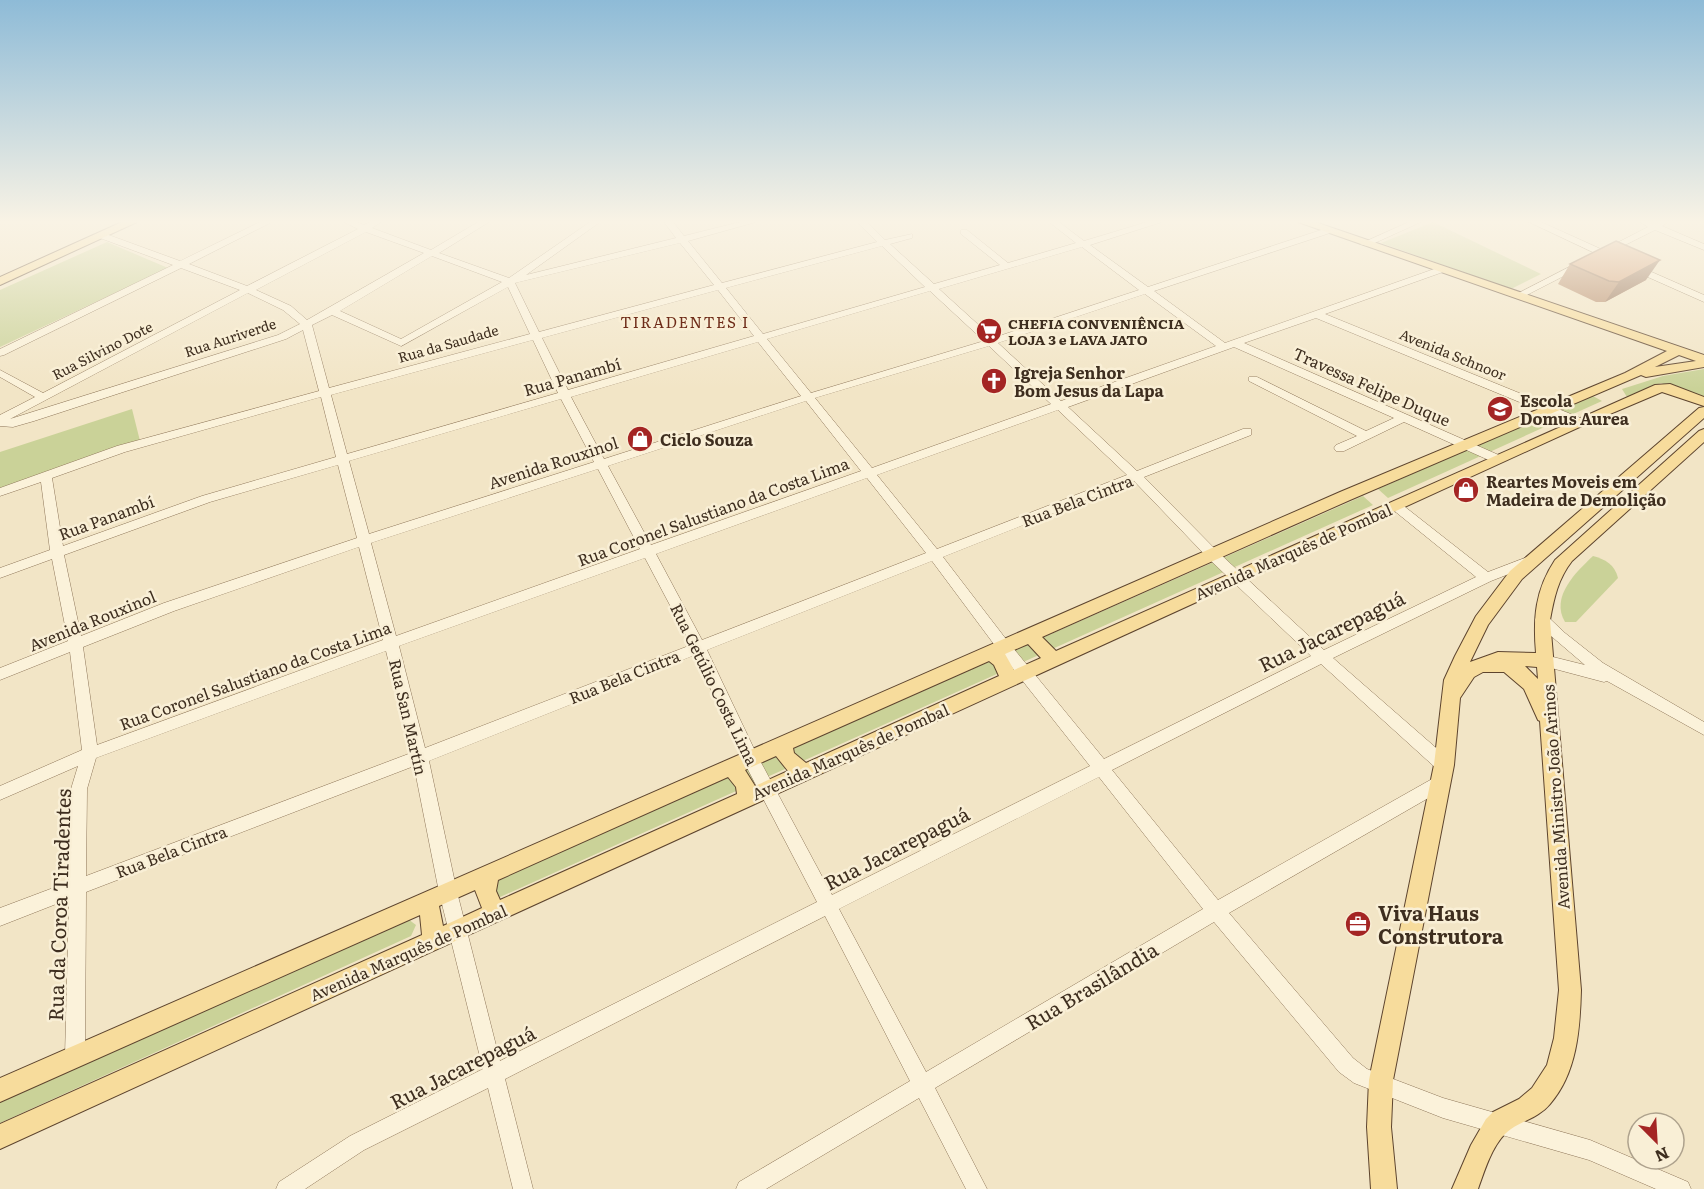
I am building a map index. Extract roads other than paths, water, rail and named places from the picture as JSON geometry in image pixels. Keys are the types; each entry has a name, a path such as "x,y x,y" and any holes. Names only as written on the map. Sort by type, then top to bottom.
{"main road":[{"path":"1462,277 1704,361"},
{"name":"Avenida Marquês de Pombal","path":"0,1090 1237,544 1466,446 1546,409 1630,376 1677,350"},
{"path":"1630,376 1704,361"},
{"path":"1612,383 1621,393 1622,404"},
{"name":"Avenida Marquês de Pombal","path":"0,1137 1053,658 1579,422 1665,388 1704,402"},
{"path":"1384,1189 1378,1127 1380,1084 1441,774 1453,680 1482,621 1516,575 1704,411"},
{"name":"Avenida Ministro João Arinos","path":"1498,1124 1529,1108 1551,1083 1567,1043 1570,990 1542,620 1548,586 1554,570 1566,557 1704,434"},
{"path":"1237,544 1243,553 1259,565"},
{"path":"1206,558 1215,572 1228,579"},
{"path":"1032,635 1036,645 1053,658"},
{"path":"997,650 1001,660 1016,675"},
{"path":"1448,713 1459,683 1475,668 1489,661 1508,658 1545,661"},
{"path":"1489,661 1511,668 1527,678 1550,733"},
{"path":"783,744 786,757 802,772"},
{"path":"732,767 745,784 747,798"},
{"path":"488,875 485,892 495,912"},
{"path":"424,903 432,915 433,940"},
{"path":"1465,1189 1474,1165 1498,1124"}],"street":[{"path":"0,353 156,277"},
{"path":"214,277 287,308 307,325"},
{"name":"Rua Silvino Dote","path":"0,421 274,277"},
{"name":"Rua Auriverde","path":"0,421 13,423 30,418 282,337 390,277"},
{"path":"498,277 510,282 528,277"},
{"path":"332,311 401,343 516,277"},
{"path":"712,277 935,555 997,650"},
{"name":"Rua da Saudade","path":"0,492 121,449 747,277"},
{"path":"920,277 1137,477 1206,558"},
{"name":"Rua Panambí","path":"0,573 206,500 760,337 972,277"},
{"name":"Travessa Felipe Duque","path":"1129,277 1229,345 1497,459"},
{"name":"Avenida Rouxinol","path":"0,674 169,607 365,540 808,397 991,342 1184,277"},
{"name":"Rua Coronel Salustiano da Costa Lima","path":"0,792 90,754 391,643 1419,277"},
{"path":"1518,296 1555,277"},
{"path":"1655,277 1704,299"},
{"name":"Rua Getúlio Costa Lima","path":"510,282 565,396 699,647 766,789 977,1189"},
{"name":"Avenida Schnoor","path":"1316,314 1579,422"},
{"name":"Rua San Martín","path":"307,325 420,757 448,892 523,1189"},
{"path":"0,373 42,398"},
{"path":"1253,379 1365,435"},
{"path":"1340,448 1404,418"},
{"name":"Rua Bela Cintra","path":"0,917 420,757 1247,432"},
{"path":"46,476 57,552 76,644 90,754"},
{"path":"1396,506 1486,578"},
{"name":"Rua Jacarepaguá","path":"285,1189 357,1143 828,905 1322,657 1486,578 1534,559"},
{"path":"1228,579 1322,657 1441,774"},
{"path":"1542,620 1559,638 1612,678 1704,729"},
{"path":"1545,661 1612,678"},
{"path":"1016,675 1101,768 1216,912 1346,1065 1361,1077 1443,1108 1590,1150 1681,1189"},
{"name":"Rua da Coroa Tiradentes","path":"75,1057 79,789 90,754"},
{"name":"Rua Brasilândia","path":"746,1189 1216,912 1441,774"}],"place":[{"name":"CHEFIA CONVENIÊNCIA LOJA 3 e LAVA JATO","path":"989,331"},
{"name":"Igreja Senhor Bom Jesus da Lapa","path":"994,381"},
{"name":"Escola Domus Aurea","path":"1500,409"},
{"name":"Ciclo Souza","path":"640,439"},
{"name":"Reartes Moveis em Madeira de Demolição","path":"1466,490"},
{"name":"Viva Haus Construtora","path":"1358,924"}],"district":[{"name":"TIRADENTES I","path":"685,321"}]}
